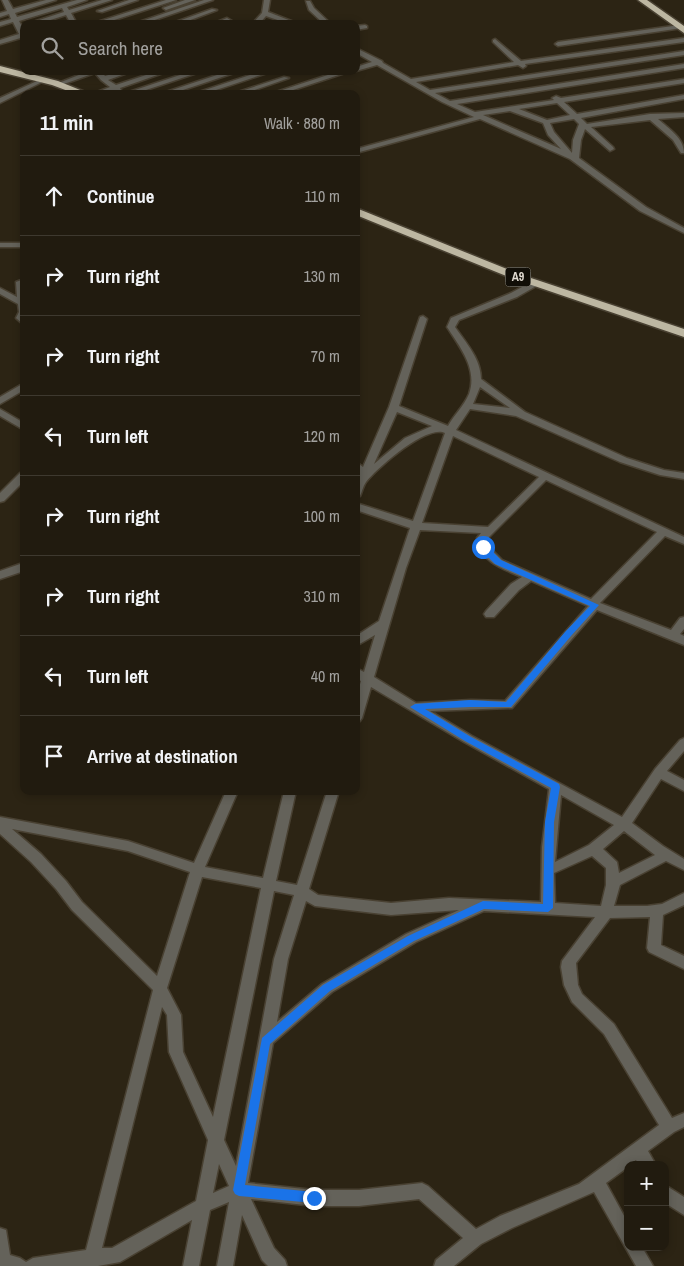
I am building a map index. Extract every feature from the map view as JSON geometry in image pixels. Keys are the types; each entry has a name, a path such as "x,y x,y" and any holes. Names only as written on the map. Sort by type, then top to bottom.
{"highway":[{"path":"642,0 672,21 683,26"},
{"path":"0,71 62,90"},
{"path":"0,71 60,84 76,90"},
{"name":"A9","path":"360,208 494,263 562,288 684,328"},
{"name":"A9","path":"360,212 472,260 684,333"}],"street":[{"path":"0,15 9,6 26,0"},
{"path":"0,7 53,0"},
{"path":"0,24 40,13 62,3 84,0"},
{"path":"102,12 109,0"},
{"path":"125,20 143,11 153,0"},
{"path":"184,13 192,0"},
{"path":"258,20 265,13 267,0"},
{"path":"35,2 44,20"},
{"path":"102,12 184,13 209,3 219,2"},
{"path":"308,2 311,9 323,20"},
{"path":"62,3 72,19 102,12 143,11 220,14 209,3"},
{"path":"9,6 20,24"},
{"path":"265,13 285,20"},
{"path":"6,30 20,26"},
{"path":"612,93 558,44 683,26"},
{"path":"360,28 365,27"},
{"path":"0,43 20,37"},
{"path":"608,37 663,85"},
{"path":"411,81 468,70 684,40"},
{"path":"495,41 610,149"},
{"path":"360,52 450,103 574,158"},
{"path":"429,92 684,53"},
{"path":"360,68 380,62"},
{"path":"450,103 684,66"},
{"path":"468,70 493,96 510,110 546,122 684,97"},
{"path":"60,84 85,75"},
{"path":"100,75 118,90"},
{"path":"103,79 116,75"},
{"path":"108,90 155,75"},
{"path":"167,75 183,90"},
{"path":"138,90 188,75"},
{"path":"175,90 217,75"},
{"path":"225,75 244,90"},
{"path":"208,90 256,75"},
{"path":"282,75 298,86"},
{"path":"286,90 335,75"},
{"path":"253,90 286,78"},
{"path":"360,150 477,115 684,81"},
{"path":"23,90 39,82"},
{"path":"0,101 20,91"},
{"path":"637,105 680,138 684,151"},
{"path":"585,125 628,119 684,115"},
{"path":"546,122 551,133 574,158 643,209 684,231"},
{"path":"574,158 577,140 585,125"},
{"path":"0,245 20,245"},
{"path":"526,416 478,381 467,350 451,327 451,323 454,318 514,296 535,283"},
{"path":"11,285 20,302"},
{"path":"11,285 20,302"},
{"path":"360,486 394,407 423,319"},
{"path":"364,478 405,442 424,430 445,429 454,422 467,406 478,381"},
{"path":"0,401 20,388"},
{"path":"467,406 501,410 526,416 636,465 684,476"},
{"path":"394,407 445,429 663,532 681,536"},
{"path":"0,412 20,424"},
{"path":"360,705 445,429"},
{"path":"360,472 364,478"},
{"path":"544,477 482,538 483,547 487,553 498,562 593,604 684,641"},
{"path":"0,499 20,478"},
{"path":"360,507 416,526 490,530"},
{"path":"415,707 470,704 508,705 593,604 663,532"},
{"path":"0,575 20,568"},
{"path":"490,614 515,587 530,576"},
{"path":"673,635 684,621"},
{"path":"360,639 385,623"},
{"path":"360,674 468,739 624,824 684,865"},
{"path":"547,871 594,849 624,824 659,772 684,743"},
{"path":"659,772 684,786"},
{"path":"548,908 549,822 556,787"},
{"path":"92,1262 160,988 197,870 230,795"},
{"path":"191,1266 258,925 289,795"},
{"path":"225,1266 281,959 332,795"},
{"path":"0,822 128,846 197,870 302,891 315,900 391,909 449,904 606,912 647,912 684,899"},
{"path":"0,826 36,858 77,906 160,988 174,1015 176,1052 268,1254 279,1266"},
{"path":"442,1266 475,1238 506,1222 585,1189 638,1149 679,1125 609,1029 577,998 571,986 569,961 606,912 613,882 612,866 594,849"},
{"path":"613,882 667,855"},
{"path":"265,1041 327,988 411,938 483,905"},
{"path":"656,910 654,948 684,963"},
{"path":"638,1149 646,1161"},
{"path":"596,1181 624,1232"},
{"path":"33,1266 92,1262 114,1256 202,1206 239,1190 314,1198 359,1198 422,1191 475,1238"},
{"path":"669,1196 684,1207"},
{"path":"0,1236 2,1262 20,1266"},
{"path":"635,1251 644,1266"}],"route":[{"path":"314,1198 239,1190 265,1041 327,988 411,938 483,905 548,908 549,822 556,787 468,739 415,707 470,704 508,705 595,605 498,562 483,547"}]}
